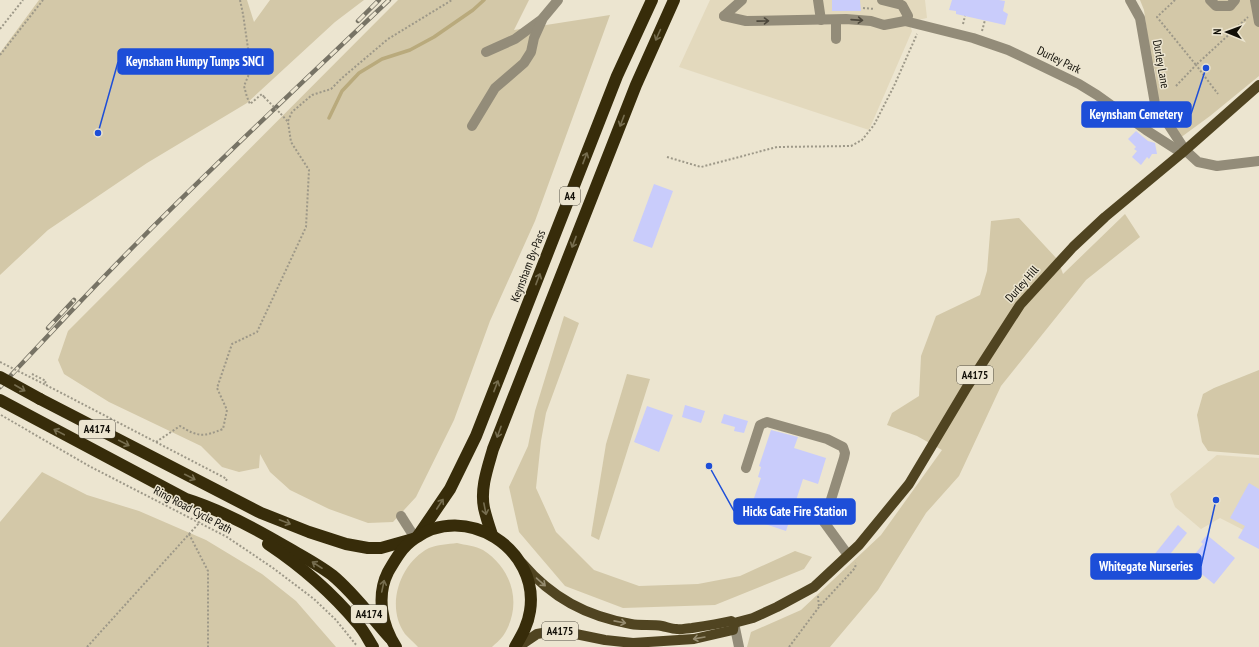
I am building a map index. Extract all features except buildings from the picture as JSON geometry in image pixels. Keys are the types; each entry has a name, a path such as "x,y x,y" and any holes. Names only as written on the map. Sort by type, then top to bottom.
{"highway":[{"name":"Keynsham By-Pass","path":"393,642 381,605 382,590 385,578 393,562 401,551 415,538 450,489 476,436 617,76 652,0"},
{"name":"A4","path":"492,535 484,507 484,494 487,467 493,448 636,85 674,0"},
{"name":"A4174","path":"0,377 261,513 309,532 346,544 368,548 381,548 415,538"},
{"name":"A4174","path":"0,400 32,419 186,499 201,504 274,539 317,565 332,575 347,589 393,642"},
{"path":"201,504 274,548 317,581 359,625 373,647"},
{"path":"415,538 429,531 443,527 458,526 482,530 504,543 514,554 526,574 530,590 531,599 527,625 516,647"}],"main road":[{"name":"Durley Hill","path":"859,545 910,484 967,387 1020,305 1073,247 1105,217 1259,86"},
{"name":"A4175","path":"514,554 531,573 572,606 610,620 676,629 712,625 731,621 734,623 753,618 771,610 814,587 859,545"},
{"name":"A4175","path":"516,647 537,634 561,631 605,640 633,643 694,639 732,630 734,623"}],"street":[{"path":"486,52 515,39 543,18 558,0"},
{"path":"742,0 724,16 746,21 846,19 871,21 884,25 907,22 908,16 902,5 882,0"},
{"path":"818,0 821,20"},
{"name":"Durley Lane","path":"1130,0 1140,18 1155,104 1183,152"},
{"path":"1210,0 1216,6 1230,6 1235,0"},
{"path":"1256,5 1259,22"},
{"path":"472,126 495,88 524,63 531,52 534,38 543,18"},
{"path":"836,20 836,39"},
{"name":"Durley Park","path":"907,22 973,38 1008,50 1079,84 1146,130 1183,152"},
{"path":"1183,152 1198,162 1217,166 1259,161"},
{"path":"746,468 760,425 767,422 827,439 843,447 845,452 844,458 824,522 848,555"},
{"path":"400,516 415,538"},
{"path":"734,623 739,647"}],"path":[{"path":"0,29 23,0"},
{"path":"0,55 43,0"},
{"path":"156,442 180,426 193,434 208,435 223,429 227,410 217,388 232,344 258,332 306,227 309,170 291,142 287,121 262,94 250,104 247,97 244,86 249,74 249,55 244,14 240,0"},
{"path":"287,121 292,112 312,95 331,89 388,39 452,0"},
{"path":"1175,0 1157,17 1218,94"},
{"path":"1176,86 1256,5"},
{"path":"667,157 700,167 777,147 851,146 862,140 874,125 894,86 917,34 919,26"},
{"path":"0,362 45,385 46,381 32,374"},
{"name":"Ring Road Cycle Path","path":"0,414 91,467 200,522 227,538 273,568 314,599 336,620 358,647"},
{"path":"87,647 200,522"},
{"path":"189,534 208,571 208,647"},
{"path":"789,647 819,607 855,568 859,545"}],"shaded area":[{"path":"39,0 247,0 254,22 270,0 364,0 335,22 247,103 147,163 48,230 0,275 0,53"},
{"path":"398,0 529,0 514,30 610,15 535,221 490,321 454,420 416,497 393,522 368,523 329,509 290,490 270,472 260,454 259,468 239,472 222,467 201,446 109,402 64,374 58,360 68,331"},
{"path":"710,0 925,0 927,18 909,23 912,31 869,130 679,67"},
{"path":"1140,0 1259,0 1259,76 1210,116 1180,138 1157,96 1155,70 1151,63 1144,10"},
{"path":"1125,214 1140,237 1086,280 1001,386 959,476 926,513 878,590 830,647 747,647 751,632 801,610 881,535 942,450 917,436 887,425 892,413 919,396 921,356 936,316 980,295 987,271 991,221 1019,218 1058,260 1063,274"},
{"path":"564,316 579,323 546,413 541,441 536,488 556,532 594,570 639,586 698,584 740,576 795,551 812,557 804,569 715,605 623,608 565,586 519,532 509,487 528,446 535,411"},
{"path":"1259,370 1259,455 1208,451 1202,442 1197,415 1203,394"},
{"path":"627,374 650,379 599,540 591,536 606,444"},
{"path":"1217,455 1259,458 1259,538 1220,518 1201,529 1175,507 1170,494"},
{"path":"42,472 87,495 139,511 206,540 262,574 296,601 336,647 0,647 0,522"},
{"path":"457,543 483,550 502,567 512,589 513,613 509,624 503,636 492,647 418,647 405,634 399,623 396,611 396,598 403,574 419,555 429,548"}],"waterway":[{"path":"329,118 342,91 359,73 382,59 410,50 434,37 473,10 484,0"}],"railway":[{"path":"358,21 379,0"},
{"path":"0,387 104,276 171,209 263,119 389,0"},
{"path":"48,328 74,300"}],"place":[{"name":"Keynsham Cemetery","path":"1206,68"},
{"name":"Keynsham Humpy Tumps SNCI","path":"98,133"},
{"name":"Hicks Gate Fire Station","path":"709,466"},
{"name":"Whitegate Nurseries","path":"1216,500"}]}
